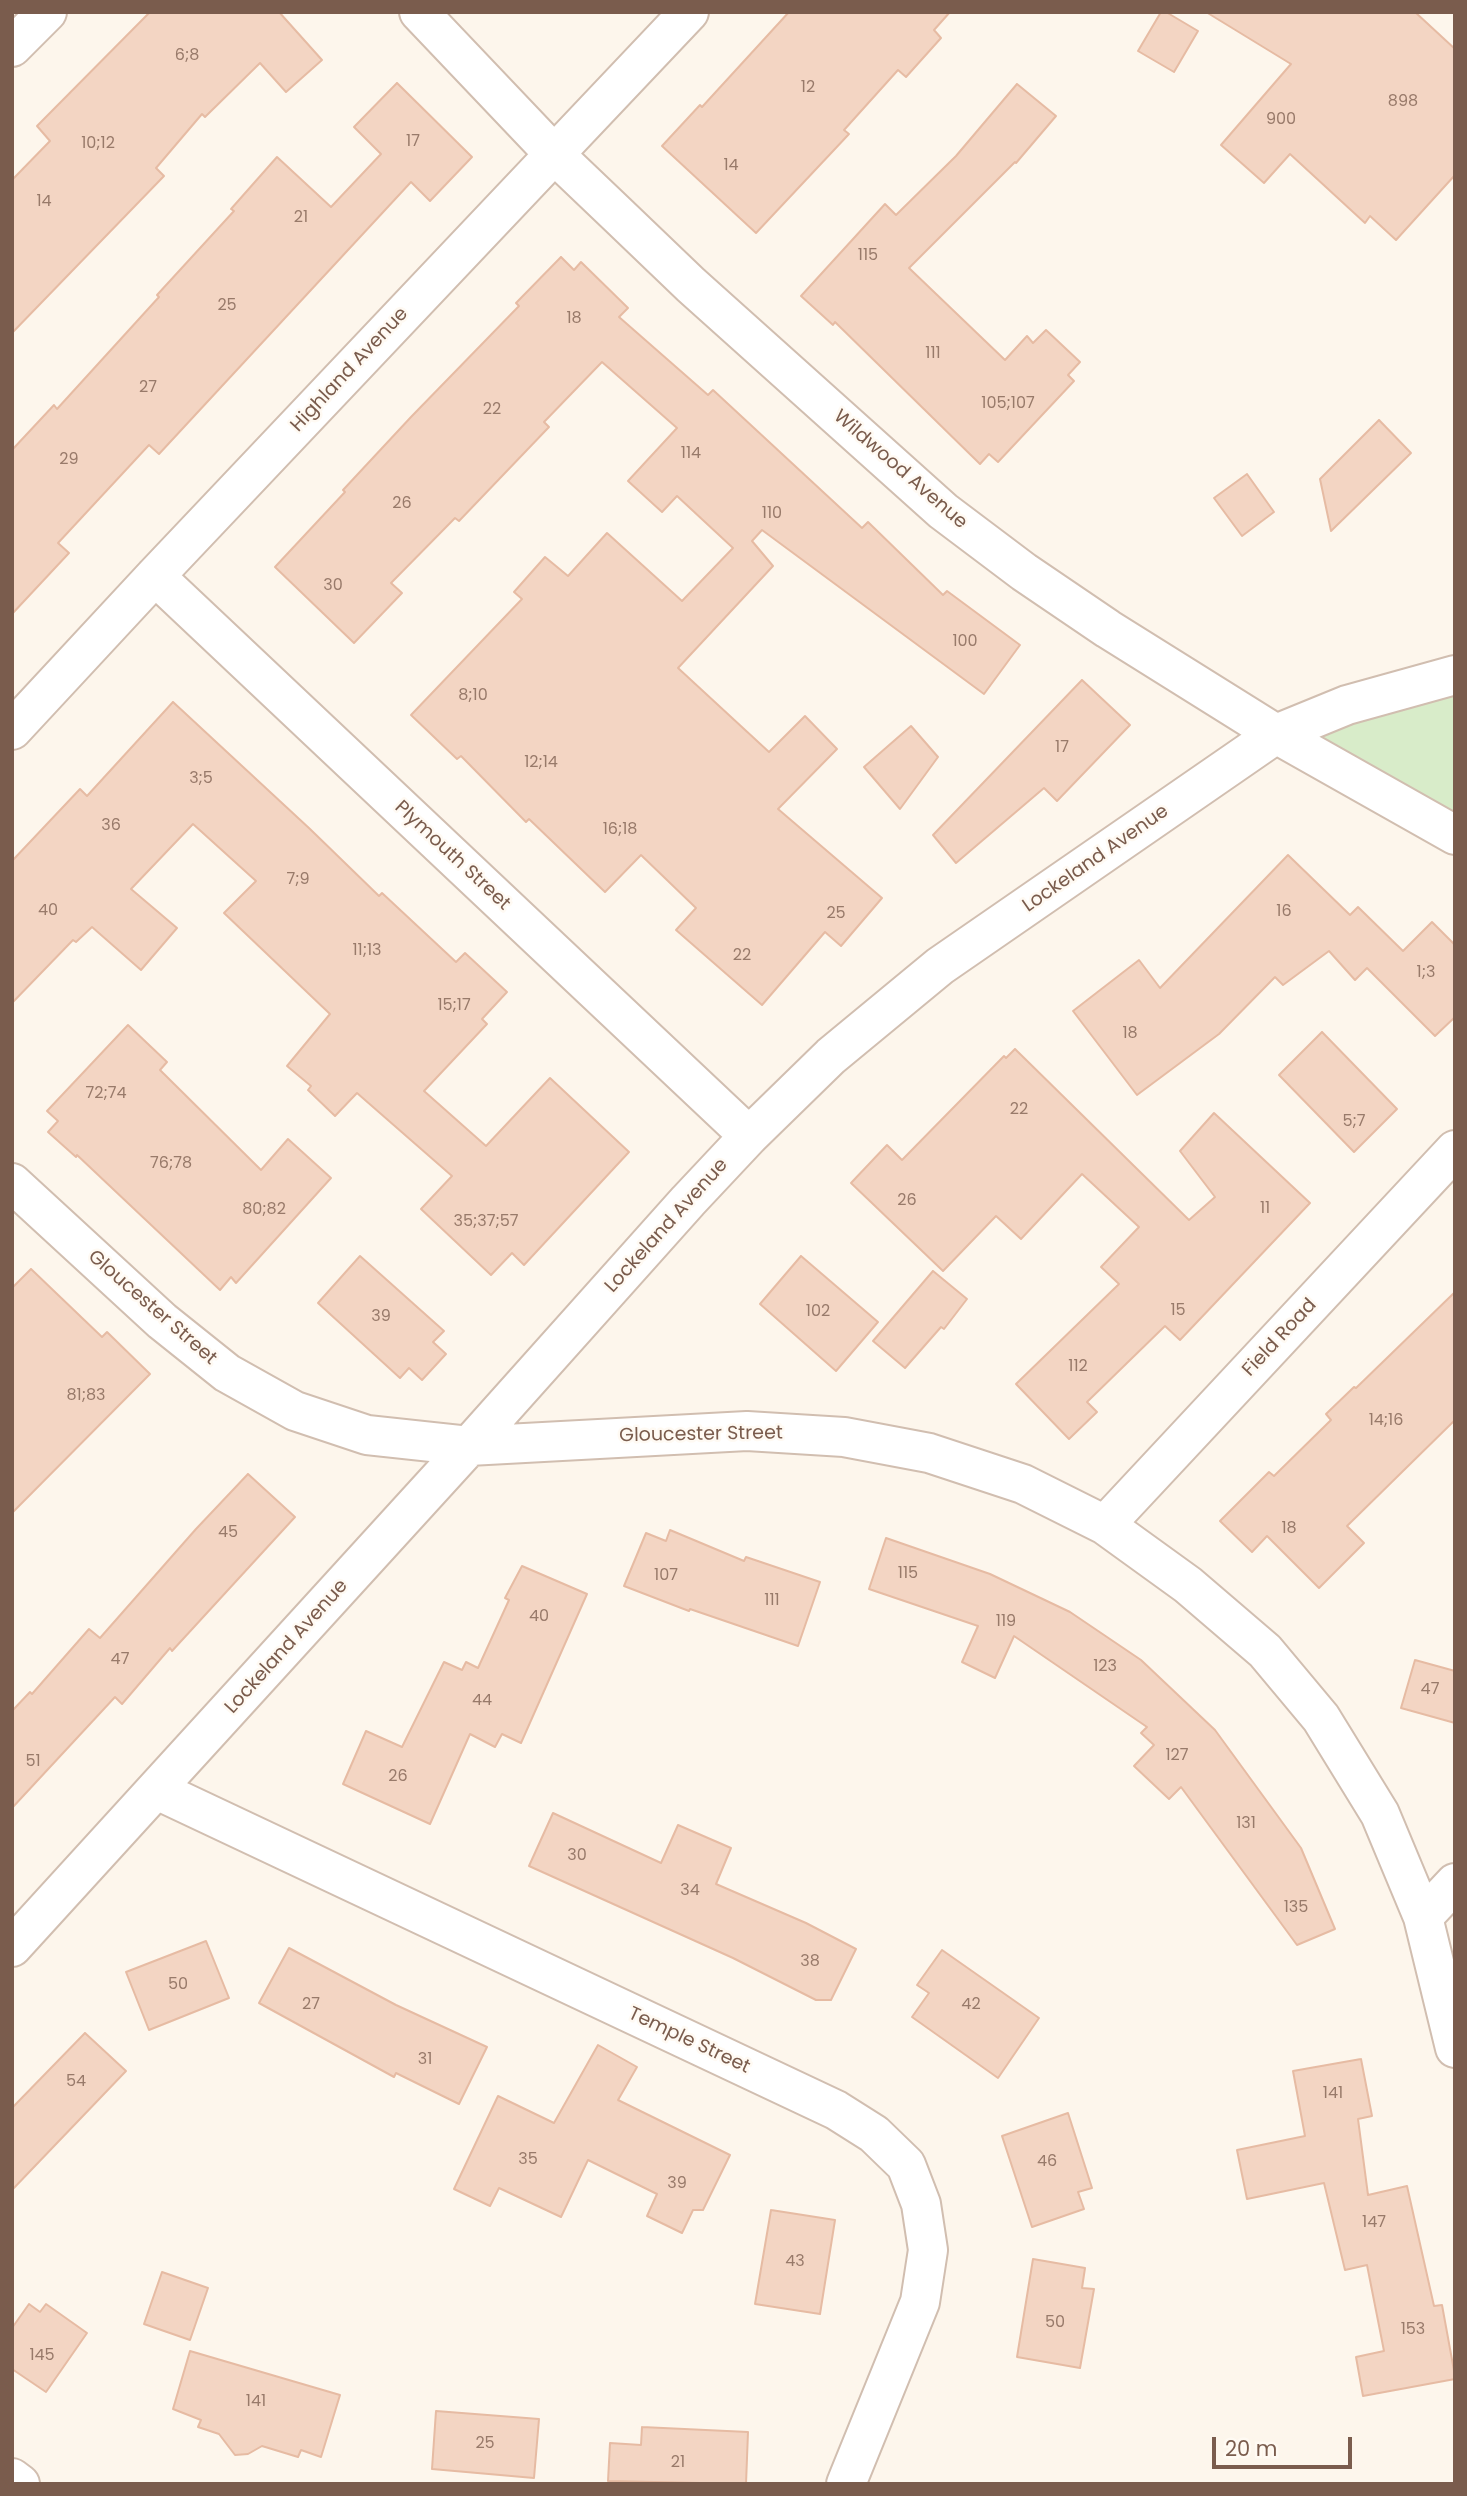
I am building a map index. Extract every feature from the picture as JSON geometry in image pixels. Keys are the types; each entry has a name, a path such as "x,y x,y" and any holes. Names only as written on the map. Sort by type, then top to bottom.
{"street":[{"path":"12,47 47,12"},
{"name":"Wildwood Avenue","path":"419,12 554,154 691,285 943,511 1024,572 1108,629 1276,734 1455,835"},
{"name":"Highland Avenue","path":"12,730 689,12"},
{"name":"Plymouth Street","path":"155,576 748,1136"},
{"name":"Lockeland Avenue","path":"12,1947 470,1446 748,1136 831,1056 940,966 1276,734 1348,705 1455,675"},
{"name":"Field Road","path":"1105,1525 1455,1150"},
{"name":"Gloucester Street","path":"12,1183 162,1321 227,1373 295,1410 367,1435 470,1446 747,1431 844,1437 929,1453 1023,1484 1105,1525 1188,1585 1265,1651 1321,1718 1380,1814 1423,1917 1455,2048"},
{"name":"Temple Street","path":"157,1790 836,2110 874,2134 906,2165 921,2204 928,2250 920,2302 846,2484"},
{"path":"1423,1917 1455,1883"},
{"path":"12,2478 20,2484"}],"green space":[{"path":"1455,675 1455,835 1276,734"}],"building":[{"path":"150,12 279,12 322,60 286,92 260,63 205,117 202,114 156,168 164,176 12,333 12,180 50,141 37,126"},
{"path":"789,12 950,12 934,30 941,38 906,77 898,70 844,130 849,134 756,233 662,146 700,105 702,107"},
{"path":"1161,12 1166,12 1198,31 1174,72 1138,51"},
{"path":"1206,12 1415,12 1455,49 1455,175 1396,240 1370,216 1365,223 1290,154 1264,183 1221,145 1291,64"},
{"path":"397,83 472,157 430,201 411,182 159,454 149,445 58,543 69,553 12,614 12,450 54,405 57,409 159,297 157,295 234,211 231,209 277,157 331,207 381,154 354,127"},
{"path":"1017,84 1056,116 1016,163 909,268 1005,360 1027,336 1033,343 1046,330 1080,362 1068,375 1074,381 998,462 989,454 980,464 835,322 833,325 801,296 885,204 896,215 956,156"},
{"path":"561,257 574,270 581,262 628,308 619,317 708,395 713,390 862,528 868,522 943,595 947,591 1020,645 984,694 762,530 752,541 773,566 678,668 769,752 805,716 837,749 778,809 882,898 841,946 825,932 762,1005 676,930 696,908 641,855 605,892 529,819 526,822 461,756 457,759 411,715 522,599 514,592 545,557 568,576 607,533 682,601 733,548 677,496 662,512 628,481 677,428 602,362 544,422 549,427 459,521 455,518 391,583 402,593 354,643 275,567 411,417 519,306 516,303"},
{"path":"1379,420 1411,453 1331,531 1320,479"},
{"path":"1247,474 1274,512 1242,536 1214,498"},
{"path":"1082,680 1130,725 1057,801 1044,788 956,863 933,835"},
{"path":"173,702 379,896 382,893 456,962 465,953 507,992 482,1019 487,1024 424,1091 486,1146 550,1078 629,1152 524,1265 512,1253 491,1275 421,1209 452,1176 357,1093 335,1116 308,1090 311,1086 287,1066 330,1014 224,913 256,881 193,824 131,889 177,928 141,970 92,927 76,942 73,940 12,1003 12,861 80,789 87,796"},
{"path":"911,726 938,757 900,809 864,767"},
{"path":"1288,855 1350,915 1358,907 1403,951 1432,922 1455,945 1455,1017 1435,1036 1367,968 1355,980 1329,951 1283,985 1275,977 1219,1034 1137,1095 1073,1011 1139,960 1160,988"},
{"path":"128,1025 167,1062 160,1070 261,1170 288,1139 331,1178 236,1283 231,1277 220,1290 77,1155 76,1157 48,1132 58,1121 47,1111"},
{"path":"1322,1032 1397,1109 1354,1152 1279,1075"},
{"path":"1015,1049 1189,1220 1215,1197 1180,1151 1214,1113 1310,1203 1180,1340 1165,1326 1087,1402 1097,1412 1069,1439 1016,1384 1119,1284 1101,1267 1139,1227 1082,1174 1021,1239 996,1216 943,1271 851,1183 887,1145 902,1160 1004,1056 1006,1058"},
{"path":"360,1256 444,1331 433,1342 446,1354 422,1380 409,1368 400,1378 318,1303"},
{"path":"801,1256 878,1322 836,1371 760,1304"},
{"path":"31,1269 102,1337 107,1332 150,1374 12,1513 12,1288"},
{"path":"933,1271 967,1299 944,1329 941,1327 905,1368 873,1341"},
{"path":"1455,1292 1455,1420 1347,1526 1364,1543 1319,1588 1267,1536 1252,1552 1220,1521 1269,1472 1274,1476 1331,1420 1326,1414"},
{"path":"248,1474 295,1517 172,1651 170,1648 122,1704 115,1697 12,1808 12,1711 30,1692 32,1694 89,1629 100,1638"},
{"path":"670,1530 744,1561 746,1557 820,1582 798,1646 690,1609 689,1611 624,1586 646,1533 666,1541"},
{"path":"886,1538 990,1574 1070,1612 1141,1660 1215,1730 1301,1848 1335,1929 1297,1945 1181,1787 1169,1799 1134,1766 1154,1745 1141,1733 1147,1727 1014,1636 995,1678 962,1662 978,1626 869,1589"},
{"path":"522,1566 587,1594 521,1743 502,1734 495,1747 470,1734 430,1824 343,1784 366,1731 402,1747 444,1662 462,1670 466,1662 478,1668 509,1600 505,1598"},
{"path":"1415,1660 1455,1671 1455,1723 1401,1708"},
{"path":"553,1813 661,1863 678,1825 731,1848 716,1884 806,1923 856,1949 831,2000 816,2000 733,1958 529,1866"},
{"path":"206,1941 229,1998 149,2030 126,1972"},
{"path":"289,1948 396,2005 487,2047 459,2104 396,2073 394,2077 259,2003"},
{"path":"942,1950 1039,2018 998,2078 912,2017 929,1993 917,1985"},
{"path":"85,2033 126,2071 12,2190 12,2108"},
{"path":"598,2045 637,2067 618,2100 730,2155 703,2210 693,2210 682,2233 647,2216 657,2194 588,2160 561,2217 499,2188 490,2206 454,2189 498,2096 554,2123"},
{"path":"1361,2059 1372,2116 1358,2119 1368,2195 1407,2186 1434,2306 1442,2305 1455,2376 1455,2379 1363,2396 1356,2357 1384,2351 1367,2265 1345,2270 1324,2183 1247,2199 1237,2150 1305,2136 1293,2071"},
{"path":"1068,2113 1092,2188 1078,2192 1084,2209 1032,2227 1002,2136"},
{"path":"771,2210 835,2220 820,2314 755,2304"},
{"path":"1033,2259 1085,2268 1082,2288 1094,2289 1080,2368 1017,2357"},
{"path":"162,2272 208,2288 190,2340 144,2324"},
{"path":"29,2304 40,2312 46,2304 87,2333 46,2392 12,2369 12,2328"},
{"path":"190,2351 340,2395 321,2457 301,2450 298,2457 262,2446 248,2454 235,2455 219,2434 198,2427 201,2420 173,2409"},
{"path":"436,2411 539,2419 534,2478 432,2469"},
{"path":"642,2427 748,2432 746,2484 608,2481 610,2443 641,2445"}]}
